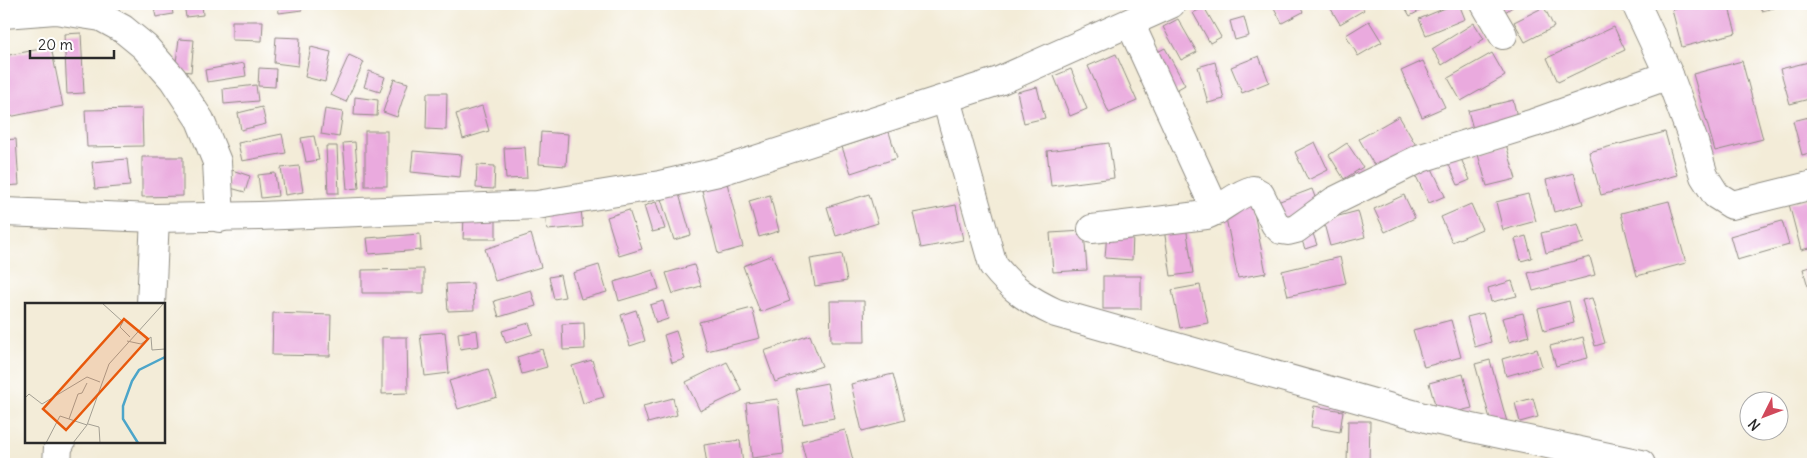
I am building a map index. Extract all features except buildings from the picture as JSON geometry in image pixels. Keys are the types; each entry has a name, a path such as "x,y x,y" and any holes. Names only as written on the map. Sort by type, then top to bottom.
{"street":[{"path":"4,212 155,218 220,218 537,204 660,185 718,172 999,81 1171,4"},
{"path":"1485,4 1503,35"},
{"path":"1636,4 1669,75 1694,142 1704,176 1716,194 1732,205 1813,185"},
{"path":"4,14 55,10 101,17 123,29 145,47 173,79 200,120 217,162 220,218"},
{"path":"1130,23 1216,211"},
{"path":"1092,229 1206,215 1216,211 1243,192 1253,190 1260,194 1275,224 1281,230 1296,229 1334,200 1421,158 1534,123 1669,75"},
{"path":"946,99 993,265 1005,280 1030,300 1056,313 1430,419 1641,464"},
{"path":"151,303 155,218"},
{"path":"57,464 60,443"}]}
